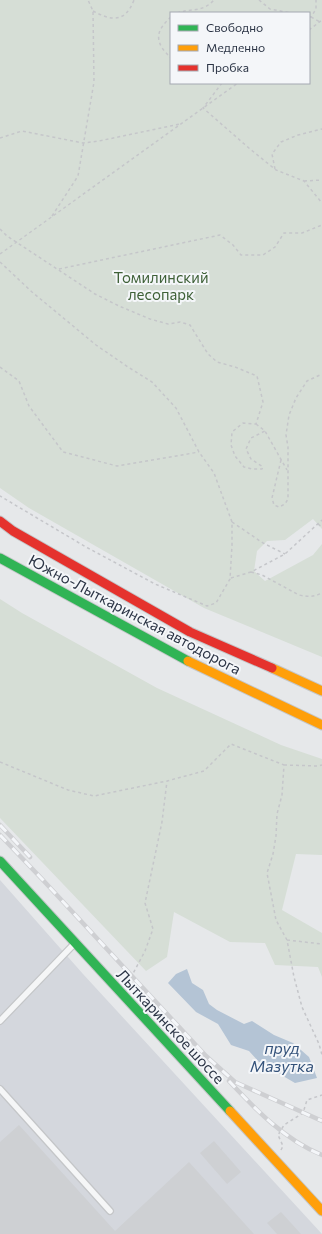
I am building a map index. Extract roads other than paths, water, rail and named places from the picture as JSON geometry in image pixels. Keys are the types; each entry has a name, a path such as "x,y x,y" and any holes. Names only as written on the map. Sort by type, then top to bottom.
{"main road":[{"name":"Южно-Лыткаринская автодорога","path":"0,521 13,531 190,632 322,691"},
{"name":"Южно-Лыткаринская автодорога","path":"0,558 181,658 322,725"},
{"name":"Лыткаринское шоссе","path":"0,861 322,1210"}],"lane":[{"path":"0,1021 75,942"},
{"path":"0,1089 110,1211"}],"water":[{"name":"пруд Мазутка","path":"187,969 192,983 203,990 209,1004 217,1010 244,1024 252,1021 274,1035 293,1043 309,1057 317,1078 295,1083 259,1062 249,1051 231,1045 218,1024 196,1012 168,983 176,974"}],"railway":[{"path":"0,825 30,857"},
{"path":"0,835 206,1056 235,1082 322,1121"},
{"path":"229,1081 250,1103 283,1133 308,1149 322,1155"}],"park label":[{"name":"Томилинский лесопарк","path":"161,286"}]}
